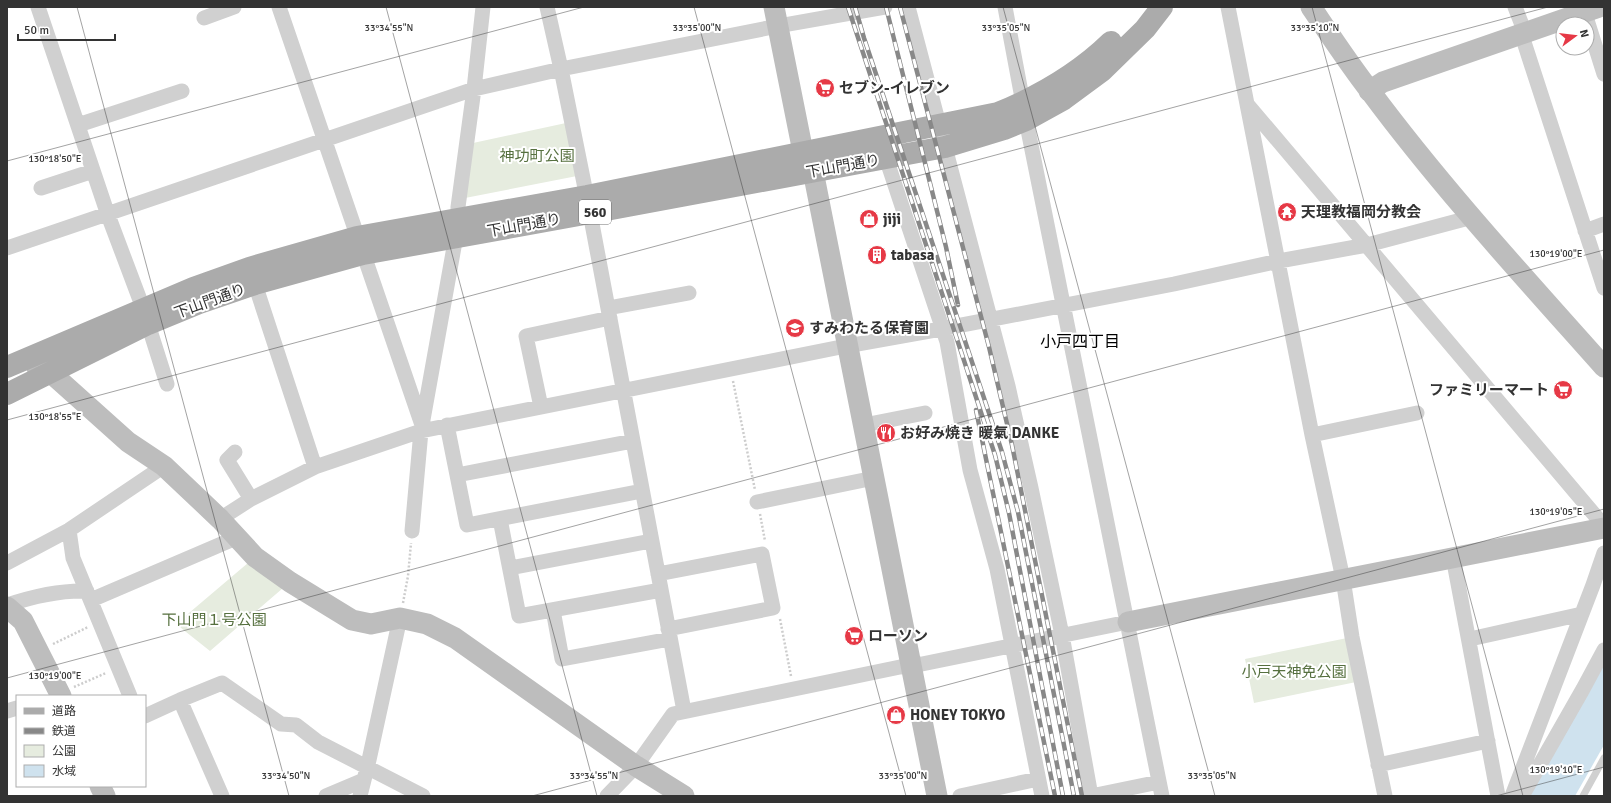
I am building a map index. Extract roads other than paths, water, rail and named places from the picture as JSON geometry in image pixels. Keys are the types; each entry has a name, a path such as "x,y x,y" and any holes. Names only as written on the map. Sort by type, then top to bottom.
{"main road":[{"name":"下山門通り","path":"808,162 886,158 946,147 1004,129 1055,86 1094,58 1135,20 1144,7"},
{"name":"下山門通り","path":"7,394 51,373 192,288 249,268 360,245 588,205 808,162 940,125 998,112 1025,111 1064,99 1102,71 1145,29 1162,7"},
{"name":"下山門通り","path":"12,361 145,316 199,303 360,245"}],"street":[{"path":"38,7 167,384"},
{"path":"204,18 234,7"},
{"path":"279,7 421,428"},
{"path":"412,530 421,428 458,228 458,207 474,90 483,7"},
{"path":"547,7 561,69 624,390 684,712"},
{"path":"7,248 474,90 776,16 885,7"},
{"path":"908,7 946,147 989,320 1008,386 1062,635 1091,796 1160,789 1005,7"},
{"path":"1228,7 1312,435 1343,579 1352,637 1385,796"},
{"path":"1310,7 1369,91 1469,214 1604,367"},
{"path":"1516,7 1522,25 1522,33 1604,288"},
{"path":"1369,91 1383,82 1590,9 1604,74"},
{"path":"776,16 848,346 938,796"},
{"path":"78,125 182,91"},
{"path":"607,796 636,766 673,714 912,664 1604,527 1248,104"},
{"path":"886,158 941,329 947,342 970,470 997,569 1042,796"},
{"path":"41,188 94,170"},
{"path":"220,519 251,499 315,467 421,428 447,426 1366,245 1465,219 1469,214"},
{"path":"1585,231 1604,224"},
{"path":"255,284 315,467"},
{"path":"541,407 526,336 689,293"},
{"path":"12,361 51,373 128,442 164,466 220,519 255,557 290,582 352,620 371,624 400,618 427,624 455,638 636,766 684,796"},
{"path":"1312,435 1417,412"},
{"path":"864,425 925,413"},
{"path":"447,426 467,525 642,491"},
{"path":"457,475 633,441"},
{"path":"235,452 227,460 251,499"},
{"path":"7,563 69,530 164,466"},
{"path":"757,502 874,478"},
{"path":"500,518 519,616 661,590"},
{"path":"69,530 73,558 100,622 117,668 130,695"},
{"path":"58,695 23,621 7,606 35,596 67,590 89,595 238,537"},
{"path":"510,568 651,541"},
{"path":"1512,796 1604,553"},
{"path":"552,610 562,659 772,608 762,554 658,574"},
{"path":"1453,558 1470,639 1498,796"},
{"path":"1470,639 1582,614"},
{"path":"360,796 400,618"},
{"path":"1522,796 1583,690 1604,650"},
{"path":"146,716 222,683 281,724 296,725 318,742 366,774 423,796"},
{"path":"180,700 222,796"},
{"path":"1378,765 1488,741"},
{"path":"326,796 366,774"},
{"path":"960,796 1038,779"},
{"path":"100,787 105,796"}],"lane":[{"path":"1583,796 1604,758"}],"water":[{"path":"1604,660 1604,745 1575,796 1528,796"}],"railway":[{"path":"848,7 995,455 1009,513 1063,796"},
{"path":"855,7 1002,452 1018,512 1074,796"},
{"path":"886,7 946,247 958,305"},
{"path":"900,7 989,347 1012,445 1082,796"},
{"path":"976,410 1055,796"}],"place":[{"name":"セブン-イレブン","path":"825,88"},
{"name":"天理教福岡分教会","path":"1287,212"},
{"name":"jiji","path":"869,219"},
{"name":"tabasa","path":"877,255"},
{"name":"すみわたる保育園","path":"795,328"},
{"name":"ファミリーマート","path":"1563,390"},
{"name":"お好み焼き 暖氣 DANKE","path":"886,433"},
{"name":"ローソン","path":"854,636"},
{"name":"HONEY TOKYO","path":"896,715"}],"district":[{"name":"小戸四丁目","path":"1080,342"}],"park label":[{"name":"神功町公園","path":"537,156"},
{"name":"下山門１号公園","path":"214,620"},
{"name":"小戸天神免公園","path":"1294,672"}]}
